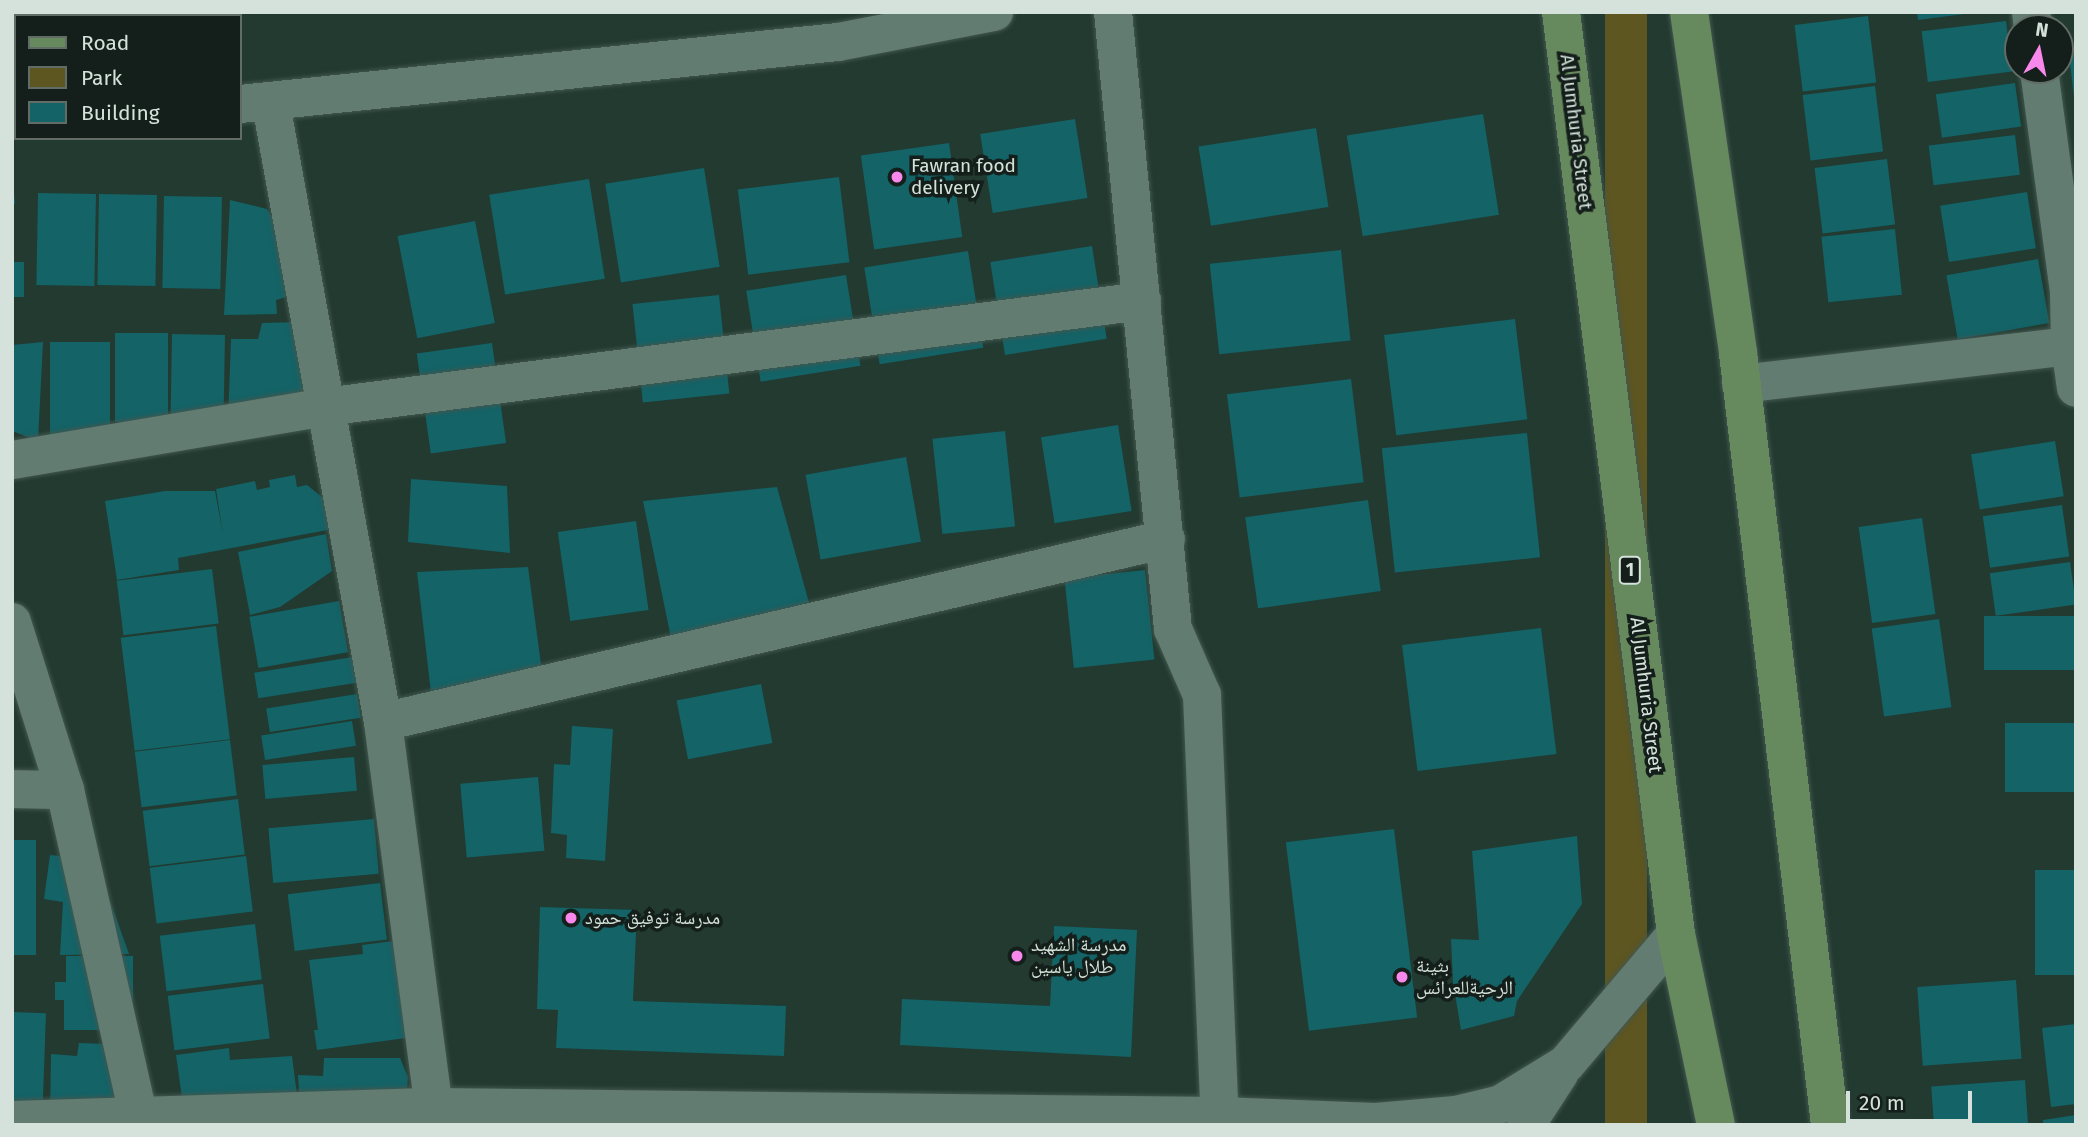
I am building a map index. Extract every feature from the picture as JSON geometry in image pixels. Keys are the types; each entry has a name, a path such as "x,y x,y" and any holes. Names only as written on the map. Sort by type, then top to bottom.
{"main road":[{"name":"Al Jumhuria Street","path":"1561,12 1676,934 1716,1125"},
{"path":"1689,12 1741,384 1830,1125"}],"street":[{"path":"435,1116 383,722 324,407 255,104 838,42 995,12"},
{"path":"1113,12 1173,629 1202,695 1220,1116"},
{"path":"2041,84 2072,292 2070,346 2076,388"},
{"path":"12,460 324,407 1142,301"},
{"path":"1741,384 2070,346"},
{"path":"383,722 1166,538"},
{"path":"12,622 65,790 138,1114"},
{"path":"12,789 65,790"},
{"path":"1526,1125 1566,1064 1676,934"},
{"path":"12,1120 138,1114 227,1120 435,1116 904,1119 1220,1116 1379,1123 1456,1115 1501,1104 1566,1064"}],"green space":[{"path":"1605,12 1647,12 1647,1125 1605,1125"}],"building":[{"path":"1917,12 1964,12 1964,14 1918,20"},
{"path":"1868,16 1876,83 1803,92 1795,25"},
{"path":"2004,21 2004,73 1928,82 1922,31"},
{"path":"2076,54 2076,97 2072,84"},
{"path":"2015,84 2021,127 1942,138 1936,94"},
{"path":"1875,86 1883,152 1811,160 1803,95"},
{"path":"1483,114 1499,215 1363,236 1347,136"},
{"path":"1075,119 1088,198 993,213 980,134"},
{"path":"1316,128 1329,207 1211,226 1198,147"},
{"path":"2015,135 2020,175 1934,185 1929,146"},
{"path":"949,143 962,237 874,249 861,155"},
{"path":"1887,159 1895,225 1823,233 1815,168"},
{"path":"704,168 720,267 621,282 605,184"},
{"path":"12,172 15,204 12,204"},
{"path":"839,177 849,262 748,275 738,189"},
{"path":"589,179 605,279 505,295 489,195"},
{"path":"2027,192 2036,248 1949,262 1940,206"},
{"path":"38,193 96,194 94,286 36,285"},
{"path":"99,194 157,195 155,286 97,285"},
{"path":"164,196 222,197 220,289 162,288"},
{"path":"230,200 267,209 283,235 289,296 276,300 277,314 224,315"},
{"path":"475,221 495,323 417,338 397,236"},
{"path":"1895,229 1902,295 1828,302 1821,237"},
{"path":"1092,246 1107,339 1005,355 990,262"},
{"path":"1341,250 1351,341 1219,354 1210,264"},
{"path":"968,251 983,348 880,364 864,267"},
{"path":"2038,259 2049,323 1958,339 1946,275"},
{"path":"12,262 24,262 24,297 12,297"},
{"path":"846,275 860,366 761,382 746,291"},
{"path":"719,295 729,393 643,403 632,304"},
{"path":"1515,319 1527,419 1396,435 1384,335"},
{"path":"301,322 315,395 228,421 231,339 258,339 262,323"},
{"path":"115,333 168,333 168,422 115,422"},
{"path":"172,334 225,335 223,425 170,424"},
{"path":"43,342 38,441 12,431 12,345"},
{"path":"50,342 110,342 110,440 50,440"},
{"path":"492,343 506,443 431,454 417,354"},
{"path":"1351,379 1364,482 1240,497 1227,394"},
{"path":"1118,425 1132,511 1055,523 1041,437"},
{"path":"1005,431 1015,526 942,534 932,439"},
{"path":"1527,433 1540,557 1395,573 1382,448"},
{"path":"2055,441 2064,496 1980,510 1971,454"},
{"path":"906,457 921,542 820,559 806,475"},
{"path":"295,475 297,487 307,485 327,501 333,529 178,558 179,570 117,580 105,501 165,491 215,491 223,534 216,489 255,481 257,490 270,487 269,480"},
{"path":"411,479 507,486 510,553 408,542"},
{"path":"777,487 811,610 672,643 643,501"},
{"path":"1368,500 1381,591 1258,608 1245,517"},
{"path":"2062,505 2069,556 1990,568 1983,516"},
{"path":"1922,518 1935,614 1872,623 1859,527"},
{"path":"636,521 649,610 570,621 558,532"},
{"path":"326,534 332,571 280,607 250,615 238,552"},
{"path":"2070,562 2076,605 1996,616 1990,573"},
{"path":"528,567 542,672 431,693 417,572"},
{"path":"212,569 219,624 123,635 117,581"},
{"path":"1145,570 1154,660 1074,668 1064,578"},
{"path":"339,601 348,652 258,668 249,617"},
{"path":"1984,616 2076,616 2076,670 1984,670"},
{"path":"1939,619 1951,707 1884,717 1872,628"},
{"path":"216,626 230,739 135,751 121,638"},
{"path":"1541,628 1556,754 1418,771 1402,645"},
{"path":"353,657 357,683 258,698 254,673"},
{"path":"761,684 772,743 688,759 677,700"},
{"path":"357,694 361,718 270,732 266,708"},
{"path":"352,721 356,746 265,760 261,735"},
{"path":"2005,723 2076,723 2076,792 2005,792"},
{"path":"572,726 613,729 605,861 566,858 567,835 551,833 554,764 570,765"},
{"path":"230,740 237,796 142,807 135,752"},
{"path":"354,757 357,791 265,799 262,765"},
{"path":"538,777 544,851 467,858 460,784"},
{"path":"238,799 245,855 150,866 143,811"},
{"path":"374,819 379,874 273,883 268,828"},
{"path":"1394,829 1417,1018 1309,1031 1286,842"},
{"path":"1577,836 1582,904 1517,1001 1514,1016 1461,1030 1453,982 1451,939 1479,940 1472,851"},
{"path":"12,840 36,840 36,955 12,955"},
{"path":"50,855 95,859 129,954 60,955 63,902 44,899"},
{"path":"246,856 253,912 157,923 150,868"},
{"path":"2035,870 2076,870 2076,975 2035,975"},
{"path":"380,883 387,940 295,951 288,894"},
{"path":"540,907 637,910 633,1001 786,1006 784,1056 556,1048 558,1010 537,1009"},
{"path":"255,924 262,980 167,991 160,936"},
{"path":"1054,926 1137,930 1131,1057 900,1045 902,999 1050,1006"},
{"path":"394,941 406,1038 317,1050 314,1030 318,1030 309,960 363,954 362,945"},
{"path":"66,956 133,956 133,1030 64,1030 64,1000 55,1000 55,982 66,982"},
{"path":"2016,980 2022,1059 1923,1066 1917,987"},
{"path":"263,984 270,1039 174,1050 168,996"},
{"path":"12,1012 46,1013 43,1107 12,1106"},
{"path":"2076,1024 2076,1104 2051,1107 2042,1028"},
{"path":"79,1043 140,1045 147,1101 50,1118 51,1054 77,1056"},
{"path":"229,1048 230,1060 292,1056 298,1103 183,1105 176,1055"},
{"path":"324,1058 400,1058 408,1077 407,1090 300,1107 298,1075 323,1076"},
{"path":"2025,1080 2028,1125 1934,1125 1931,1087"},
{"path":"2076,1115 2076,1125 2043,1125 2043,1120"}],"place":[{"name":"Fawran food delivery","path":"897,177"},
{"name":"مدرسة توفيق حمود","path":"571,918"},
{"name":"مدرسة الشهيد طلال ياسين","path":"1017,956"},
{"name":"بثينة الرحيةللعرائس","path":"1402,977"}]}
